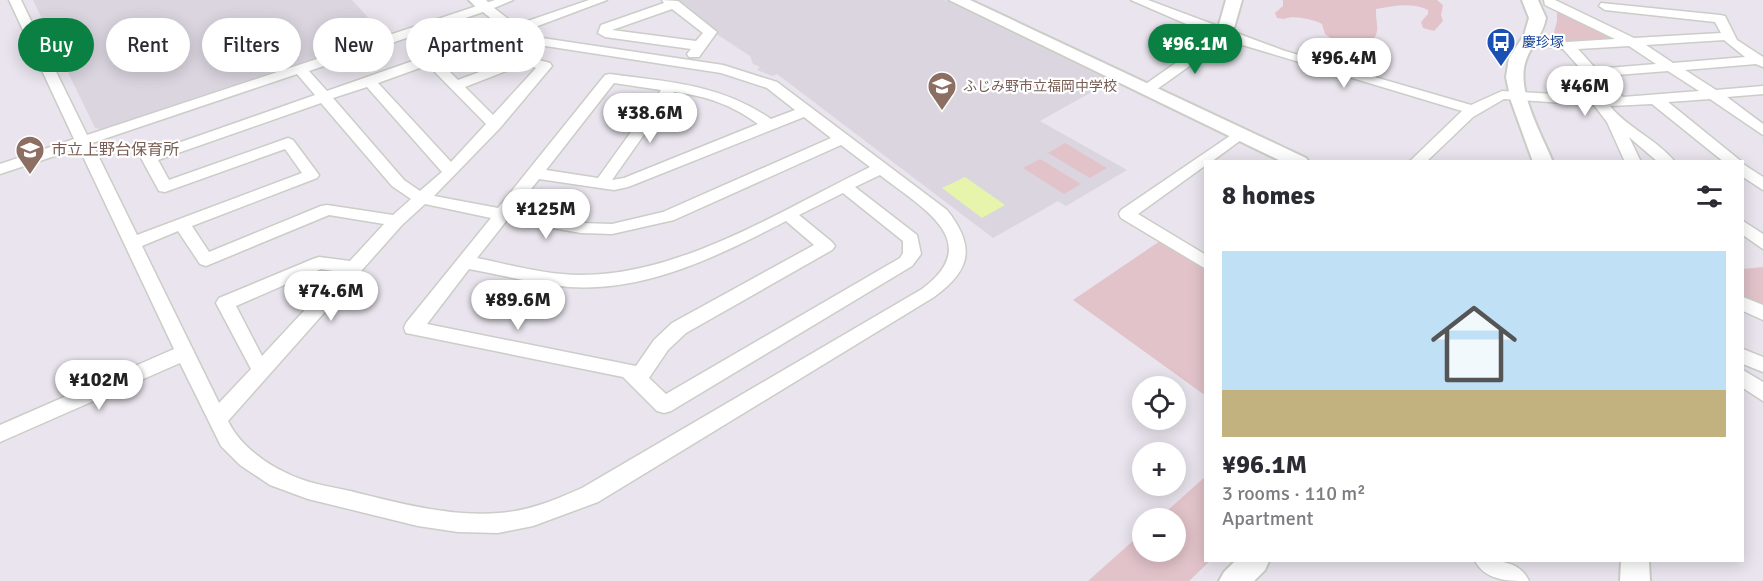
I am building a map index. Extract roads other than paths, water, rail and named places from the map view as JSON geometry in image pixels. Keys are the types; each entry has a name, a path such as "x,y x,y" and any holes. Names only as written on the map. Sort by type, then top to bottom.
{"street":[{"path":"15,0 85,141 184,353 231,444 246,458 280,480 300,488 419,515 471,524 521,520 549,512 590,495 928,293 946,279 958,259 959,246 951,225 941,214 772,85 755,78 688,63 554,45 545,42"},
{"path":"301,69 481,4 507,0"},
{"path":"545,19 601,0"},
{"path":"1148,89 1224,35 1234,0"},
{"path":"964,1 1295,160"},
{"path":"1145,1 1224,35 1474,110"},
{"path":"1542,160 1519,94 1514,71 1516,62 1530,40 1538,18 1540,1 1633,40"},
{"path":"688,63 711,32 671,2 606,28 605,33 700,46"},
{"path":"1604,3 1616,25 1633,40 1756,121 1763,131"},
{"path":"1604,3 1720,19 1732,42 1760,62"},
{"path":"481,4 499,18"},
{"path":"1530,40 1567,46 1633,40 1729,36"},
{"path":"1567,46 1619,102"},
{"path":"1592,73 1671,66 1760,62"},
{"path":"301,70 398,183 422,198 436,203 581,228 612,229 668,216 841,139"},
{"path":"132,243 310,175 288,143 165,187 149,158 406,70"},
{"path":"0,169 291,72"},
{"path":"442,72 495,124"},
{"path":"456,85 491,72"},
{"path":"217,419 396,221 451,172 540,72"},
{"path":"769,125 742,106 723,97 671,86 610,78 413,328 629,371 664,405 906,262 912,254 911,239 844,186"},
{"path":"370,82 451,172"},
{"path":"602,183 671,86"},
{"path":"1419,160 1474,110 1491,99 1519,94 1619,102 1763,90"},
{"path":"1655,99 1731,160"},
{"path":"1599,102 1614,121 1632,160"},
{"path":"534,173 602,183 628,182 805,111"},
{"path":"1614,121 1629,129 1665,160"},
{"path":"1204,262 1127,214 1240,134"},
{"path":"464,262 579,281 623,279 703,257 881,168"},
{"path":"1744,170 1763,185"},
{"path":"182,224 206,260 327,210 396,221"},
{"path":"638,378 661,345 679,328 826,246 787,214"},
{"path":"1744,227 1763,243"},
{"path":"1744,245 1763,243"},
{"path":"263,370 253,358 225,303 319,263 355,268"},
{"path":"1744,304 1763,313"},
{"path":"0,434 184,353"},
{"path":"1744,356 1763,365"},
{"path":"1744,378 1763,393"},
{"path":"1488,562 1517,581"},
{"path":"1635,562 1635,581"}],"place":[{"name":"慶珍塚","path":"1501,68"},
{"name":"ふじみ野市立福岡中学校","path":"942,112"},
{"name":"市立上野台保育所","path":"30,176"}]}
